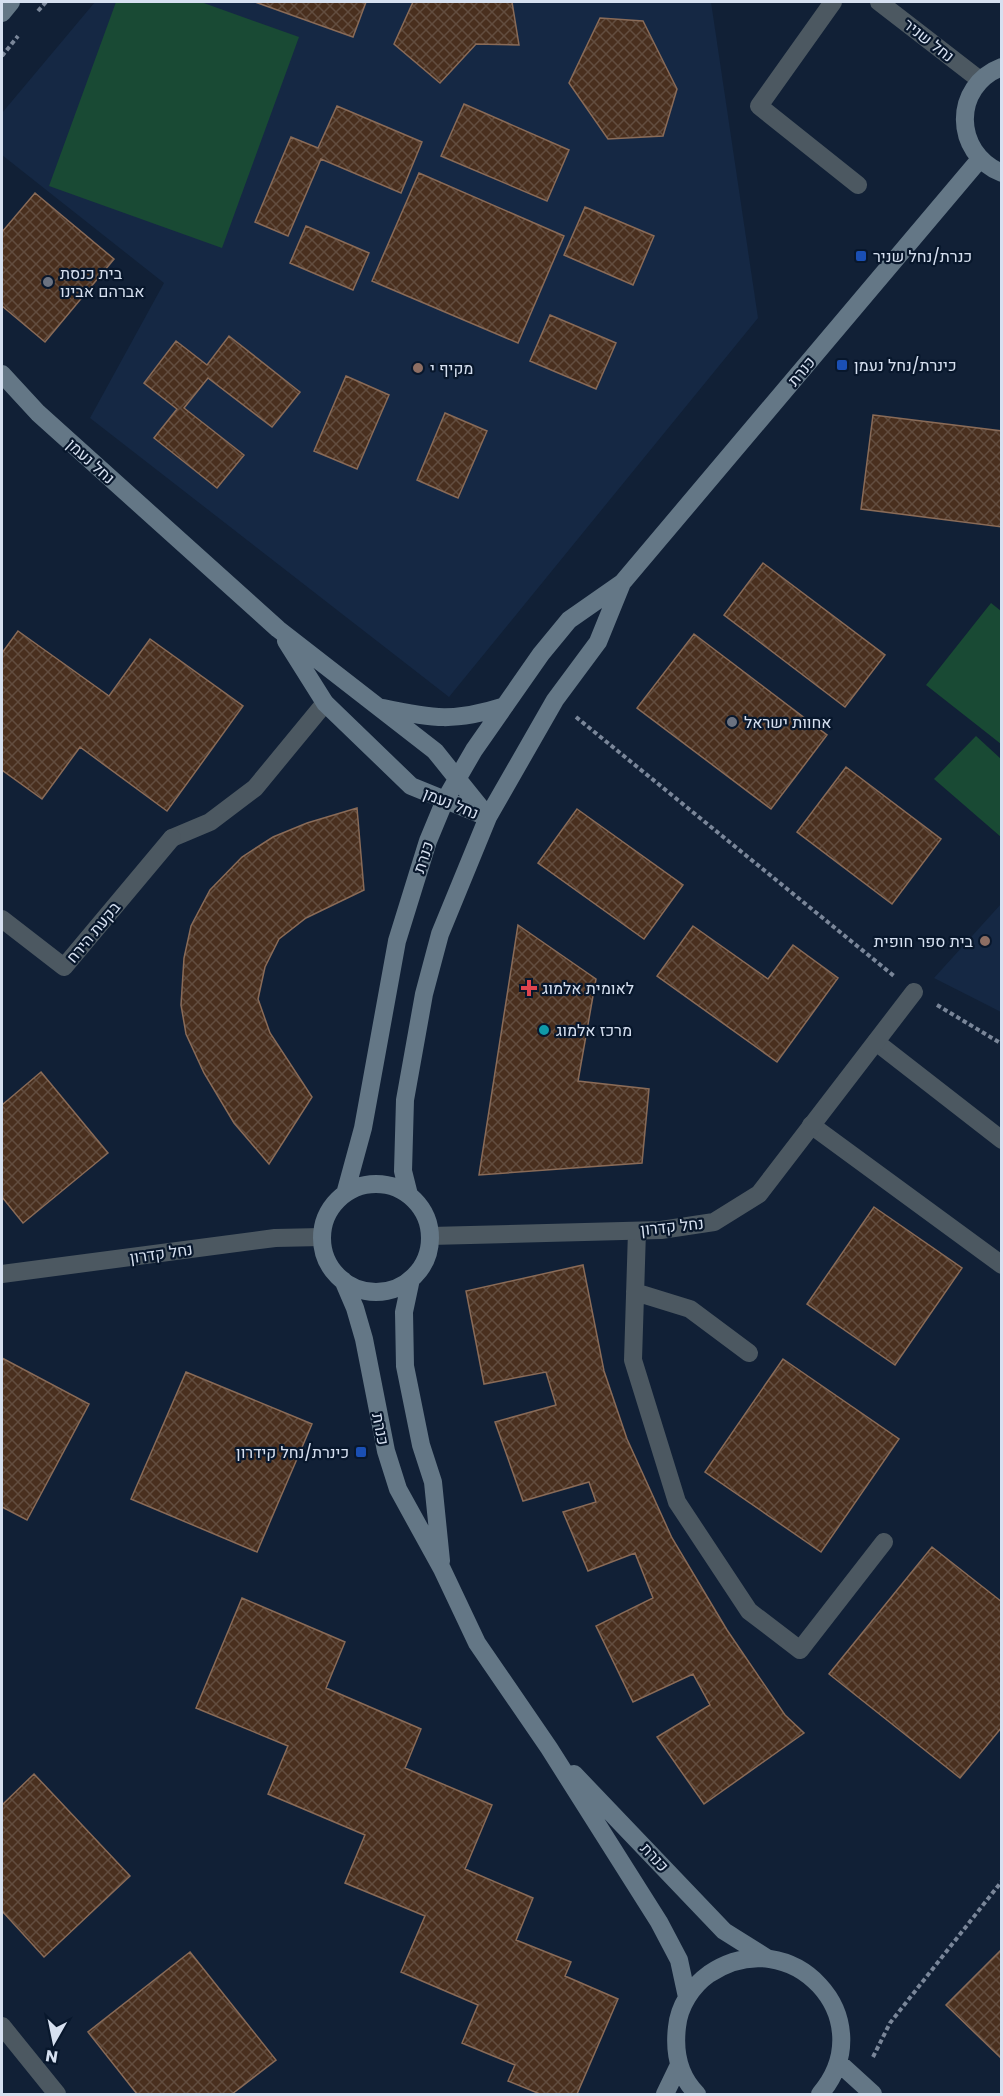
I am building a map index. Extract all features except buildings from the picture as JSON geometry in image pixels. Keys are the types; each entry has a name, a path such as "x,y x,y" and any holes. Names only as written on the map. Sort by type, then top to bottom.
{"street":[{"path":"2,13 11,2"},
{"path":"833,2 759,106 858,185"},
{"name":"נחל שניר","path":"879,2 980,80"},
{"path":"1002,67 993,70 980,80 969,97 964,115 970,145 980,159 1002,173"},
{"name":"כנרת","path":"345,1194 363,1128 397,941 413,887 445,800 474,750 541,654 569,620 622,583 980,159"},
{"name":"נחל נעמן","path":"2,374 38,413 278,629 435,752 488,817"},
{"name":"נחל נעמן","path":"2,388 38,413"},
{"name":"כנרת","path":"409,1195 403,1171 405,1100 416,1032 440,934 488,817 555,700 598,642 622,583"},
{"name":"נחל נעמן","path":"278,629 325,704 411,786 488,817"},
{"name":"בקעת הירח","path":"2,919 64,967 172,838 210,822 255,788 325,704"},
{"path":"379,707 447,718 479,714 505,706"},
{"name":"נחל קדרון","path":"430,1236 661,1230 714,1222 759,1194 914,992"},
{"path":"876,1042 1002,1140"},
{"path":"811,1125 1002,1265"},
{"path":"377,1184 393,1187 409,1195 420,1207 428,1222 430,1236 428,1254 422,1268 411,1279 396,1288 377,1292 359,1289 343,1280 332,1268 324,1253 322,1237 325,1220 333,1205 345,1194 360,1187 377,1184"},
{"path":"637,1230 633,1360 677,1502 749,1611 800,1650 884,1542"},
{"name":"נחל קדרון","path":"2,1274 275,1238 322,1237"},
{"name":"כנרת","path":"411,1279 404,1312 405,1366 421,1445 433,1482 442,1569"},
{"name":"כנרת","path":"343,1280 355,1308 364,1339 386,1451 398,1489 442,1569 477,1643 549,1748 659,1922 679,1960 687,1997"},
{"path":"635,1292 690,1309 749,1353"},
{"name":"כנרת","path":"549,1748 724,1931 767,1958"},
{"name":"כנרת","path":"697,2094 689,2087 679,2065 675,2042 678,2019 687,1997 702,1979 722,1966 744,1959 767,1958 791,1964 811,1976 827,1994 838,2016 842,2039 838,2064 829,2084 820,2094"},
{"path":"2,2026 57,2094"},
{"path":"838,2064 867,2089"},
{"path":"664,2094 679,2065"}],"path":[{"path":"555,700 914,992 1002,1044"},
{"path":"867,2089 890,2023 1002,1881"}],"shaded area":[{"name":"מקיף י","path":"95,2 711,2 758,318 449,697 90,418 164,283 2,155 2,113"},
{"name":"בית ספר חופית","path":"1001,904 1001,1012 934,978"}],"green space":[{"path":"116,2 201,2 299,37 222,248 49,186"},
{"path":"991,603 1001,611 1001,744 926,685"},
{"path":"976,736 1001,759 1001,837 934,779"}],"place":[{"name":"כנרת/נחל שניר","path":"861,256"},
{"name":"בית כנסת אברהם אבינו","path":"48,282"},
{"name":"כינרת/נחל נעמן","path":"842,365"},
{"name":"מקיף י","path":"418,368"},
{"name":"אחוות ישראל","path":"732,722"},
{"name":"בית ספר חופית","path":"985,941"},
{"name":"לאומית אלמוג","path":"529,988"},
{"name":"מרכז אלמוג","path":"544,1030"},
{"name":"כינרת/נחל קידרון","path":"361,1452"}]}
